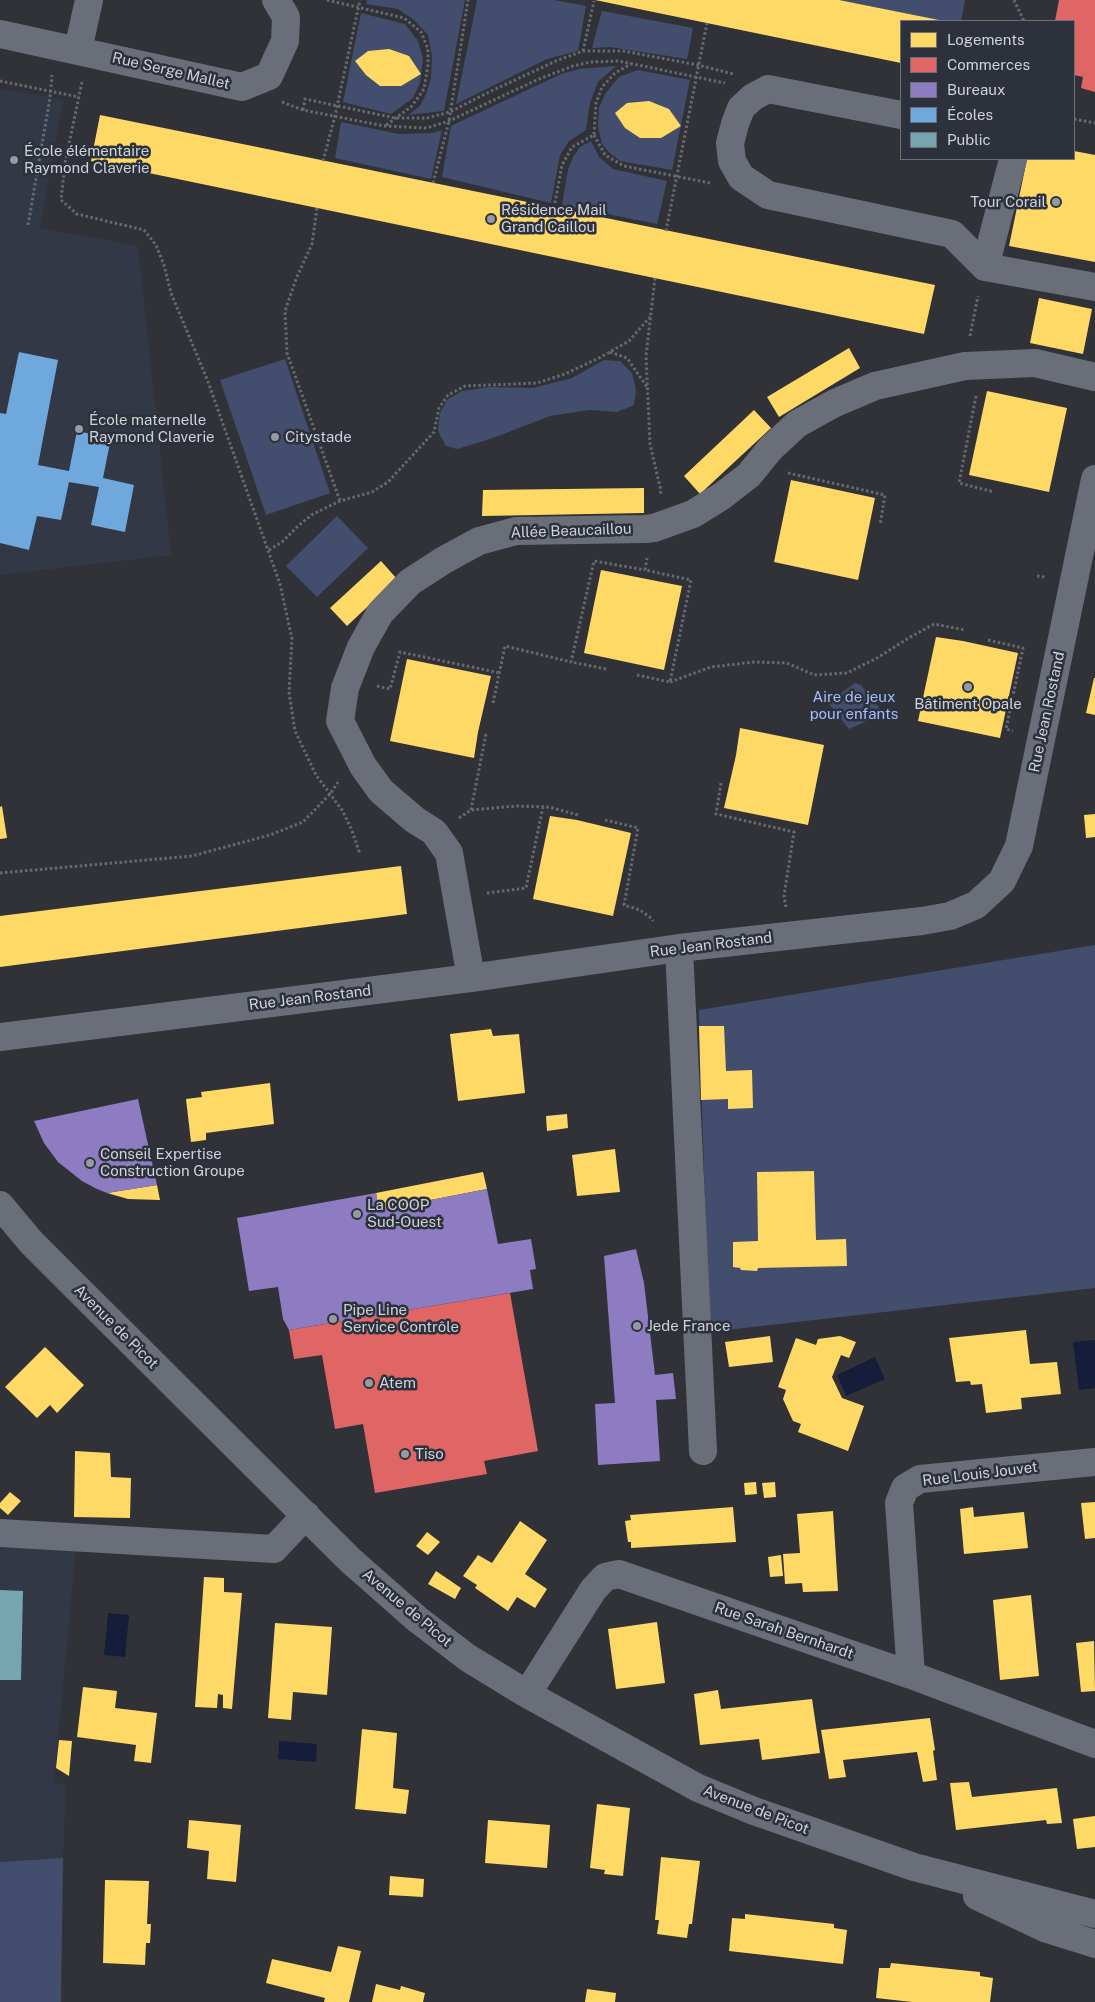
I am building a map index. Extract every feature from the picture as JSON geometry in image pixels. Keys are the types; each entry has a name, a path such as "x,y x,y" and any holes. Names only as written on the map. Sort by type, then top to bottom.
{"street":[{"path":"78,50 89,0"},
{"name":"Rue Serge Mallet","path":"0,34 242,87 270,76 282,50 285,41 286,17 276,0"},
{"path":"900,115 768,89 753,97 741,108 730,143 732,161 741,177 768,195 952,234 985,267 1095,287"},
{"path":"985,267 1012,160"},
{"name":"Allée Beaucaillou","path":"471,978 449,853 434,832 415,820 382,791 363,766 340,721 342,702 361,647 380,613 410,582 452,555 479,541 516,531 654,528 692,514 722,496 749,475 797,424 835,403 875,386 965,366 1035,363 1095,377"},
{"name":"Rue Jean Rostand","path":"0,1037 471,978 670,950 922,921 950,916 976,905 1002,881 1019,846 1095,479"},
{"path":"670,950 703,1452"},
{"name":"Avenue de Picot","path":"0,1205 31,1242 350,1560 417,1619 468,1658 527,1694 698,1788 754,1811 914,1867 1095,1914"},
{"name":"Rue Louis Jouvet","path":"911,1675 898,1503 905,1488 920,1479 1095,1462"},
{"path":"0,1532 274,1549 306,1515"},
{"name":"Rue Sarah Bernhardt","path":"527,1694 593,1590 604,1577 619,1574 911,1675 1095,1744"},
{"name":"Avenue de Picot","path":"914,1867 1047,1929 1095,1944"}],"path":[{"path":"327,0 404,18 421,32 428,49 428,65 424,89 412,106 384,126"},
{"path":"323,161 336,116 360,0"},
{"path":"433,183 449,121 468,0"},
{"path":"1014,0 1024,20"},
{"path":"583,51 594,1"},
{"path":"666,230 707,23"},
{"path":"28,225 51,92 78,50 99,76 83,76 64,163 61,200 76,214 144,230 156,245 171,293 207,379 280,584 292,639 289,692 295,731 316,775 342,810 351,828 360,854"},
{"path":"303,110 305,99 395,118 427,118 450,112 488,92 556,61 583,51 623,51 698,65 732,74 768,89"},
{"path":"242,87 303,110 384,126 427,128 449,121 539,79 573,66 600,62 618,61 730,84"},
{"path":"631,64 615,73 602,87 596,104 594,135 605,155 624,166 713,184"},
{"path":"0,81 79,97"},
{"path":"1075,119 1095,124"},
{"path":"554,208 562,165 572,147 594,135"},
{"path":"317,208 312,244 285,311 286,353 340,501"},
{"path":"269,550 282,542 313,514 340,501 372,492 388,482 434,432 439,408 448,395 465,386 537,383 566,374 629,341 651,317"},
{"path":"610,352 626,358 647,388"},
{"path":"767,454 785,473 885,495 880,525"},
{"path":"572,662 594,561 645,570"},
{"path":"670,682 711,667 754,662 787,663 814,675 847,673 877,658 907,638 934,624 965,630"},
{"path":"988,640 1023,648 1006,729 1041,737"},
{"path":"494,703 505,646 606,669"},
{"path":"349,678 390,690 400,652 500,673"},
{"path":"471,810 486,734"},
{"path":"722,783 716,814 794,832 784,896 788,936"},
{"path":"0,872 192,856 270,835 303,822 330,794"},
{"path":"434,832 471,810 516,806 543,807 578,814"},
{"path":"457,897 526,888 543,807"},
{"path":"605,820 638,828 624,905 640,910 651,918 670,950"}],"shaded area":[{"name":"École maternelle Raymond Claverie","path":"0,88 63,100 40,228 138,246 171,555 0,575"},
{"path":"1095,1340 1095,1388 1079,1390 1073,1342"},
{"path":"875,1357 885,1379 846,1396 837,1375"},
{"path":"0,1526 78,1526 54,1781 66,1786 63,1858 0,1862"},
{"path":"108,1613 129,1615 125,1657 104,1655"},
{"path":"279,1741 317,1744 316,1762 278,1759"}],"green space":[{"path":"367,0 465,0 444,111 408,115 420,106 431,79 432,56 428,35 414,20 398,9 366,4"},
{"path":"477,0 554,0 586,6 578,51 547,59 456,104"},
{"path":"839,0 965,0 961,20 938,20"},
{"path":"602,11 693,28 687,59 610,47 592,48"},
{"path":"361,13 405,24 418,41 423,58 420,83 413,98 391,114 343,102"},
{"path":"616,66 598,82 590,103 586,130 569,141 560,155 551,203 442,177 451,126 561,74 579,69"},
{"path":"638,70 690,80 672,170 620,161 602,144 598,127 599,108 605,94 619,77"},
{"path":"341,122 399,134 432,133 442,130 431,179 335,158"},
{"path":"591,141 599,157 613,169 667,181 657,224 562,205 568,170 573,157 580,147"},
{"name":"Citystade","path":"285,359 330,493 266,515 220,380"},
{"path":"604,360 620,361 632,373 636,389 634,405 617,412 589,410 550,416 493,438 457,449 446,446 440,435 438,430 440,413 447,400 462,391 490,387 533,388 572,378"},
{"path":"337,516 368,548 317,597 286,566"},
{"name":"Aire de jeux pour enfants","path":"855,683 861,685 880,709 874,718 849,729 828,703"},
{"path":"1095,945 1095,1288 709,1332 699,1010"},
{"path":"63,1858 61,2002 0,2002 0,1862"}],"building: Logements":[{"path":"595,0 839,0 939,20 900,20 900,63"},
{"path":"389,49 409,56 421,74 401,86 380,86 366,75 355,61 368,51"},
{"path":"649,101 669,109 681,126 661,138 640,138 625,128 615,113 627,103"},
{"name":"Résidence Mail Grand Caillou","path":"100,115 935,285 924,334 91,161"},
{"name":"Tour Corail","path":"1075,151 1095,155 1095,262 1009,246 1027,160 1075,160"},
{"path":"1039,298 1092,309 1083,354 1030,343"},
{"path":"849,348 860,368 779,417 767,397"},
{"path":"987,391 1067,408 1049,492 969,475"},
{"path":"754,410 771,428 700,494 684,476"},
{"path":"791,480 875,498 858,580 774,562"},
{"path":"644,488 644,513 482,516 483,490"},
{"path":"381,561 397,579 347,626 330,608"},
{"path":"601,570 682,586 664,670 584,653"},
{"name":"Bâtiment Opale","path":"936,637 1018,653 1000,738 918,721"},
{"path":"407,659 491,676 474,758 390,741"},
{"path":"1095,678 1095,715 1086,713"},
{"path":"740,728 824,745 808,825 724,808"},
{"path":"2,806 7,838 0,839 0,807"},
{"path":"1095,814 1095,837 1086,838 1084,815"},
{"path":"550,816 577,820 631,833 613,916 533,899"},
{"path":"401,866 407,914 0,967 0,916"},
{"path":"699,1026 724,1026 726,1071 752,1070 753,1108 728,1109 728,1099 701,1100"},
{"path":"491,1029 493,1036 519,1034 525,1093 458,1101 450,1034"},
{"path":"270,1083 274,1124 206,1133 206,1140 191,1142 186,1099 202,1097 201,1092"},
{"path":"567,1114 568,1128 547,1131 546,1116"},
{"path":"615,1149 620,1192 577,1196 572,1155"},
{"path":"814,1171 816,1240 846,1239 847,1266 758,1268 757,1271 741,1270 740,1268 733,1267 733,1242 758,1241 757,1172"},
{"path":"483,1172 487,1189 379,1210 376,1193"},
{"path":"157,1185 160,1200 128,1199 107,1193"},
{"path":"1026,1330 1030,1364 1057,1362 1061,1394 1021,1398 1022,1409 986,1413 982,1384 971,1385 970,1381 956,1382 949,1338"},
{"path":"770,1336 773,1362 729,1367 725,1342"},
{"path":"840,1336 856,1342 849,1358 841,1355 832,1377 842,1398 864,1406 848,1451 798,1432 801,1424 793,1421 783,1399 786,1390 778,1387 796,1338 816,1345 818,1339"},
{"path":"45,1347 84,1385 57,1413 50,1405 37,1418 5,1387"},
{"path":"75,1451 110,1453 111,1477 131,1478 130,1518 74,1517"},
{"path":"756,1482 757,1494 745,1495 744,1483"},
{"path":"775,1482 776,1497 764,1498 762,1483"},
{"path":"10,1492 21,1501 8,1515 0,1508 0,1503"},
{"path":"1095,1502 1095,1538 1085,1539 1081,1503"},
{"path":"733,1507 736,1542 631,1548 631,1542 628,1542 625,1521 631,1520 630,1515"},
{"path":"973,1507 974,1517 1024,1512 1028,1548 964,1554 960,1509"},
{"path":"833,1511 838,1591 803,1592 802,1583 785,1584 783,1554 800,1553 797,1514"},
{"path":"520,1521 547,1540 525,1574 547,1589 535,1608 517,1597 508,1611 475,1588 477,1585 463,1576 478,1555 492,1563"},
{"path":"427,1532 440,1542 428,1555 416,1546"},
{"path":"781,1555 783,1576 770,1577 768,1557"},
{"path":"436,1571 461,1588 455,1599 428,1584"},
{"path":"204,1577 224,1578 224,1592 242,1593 232,1709 223,1708 223,1695 218,1694 217,1708 195,1707"},
{"path":"1031,1595 1039,1676 1000,1680 993,1600"},
{"path":"657,1622 665,1683 616,1689 608,1629"},
{"path":"275,1623 332,1627 327,1695 293,1692 291,1720 268,1718"},
{"path":"1094,1641 1095,1691 1081,1692 1076,1643"},
{"path":"83,1687 117,1691 115,1708 157,1713 151,1763 134,1761 136,1745 77,1737"},
{"path":"718,1690 721,1709 812,1699 820,1753 762,1760 759,1739 700,1745 694,1694"},
{"path":"930,1718 937,1780 923,1782 917,1752 843,1760 846,1777 829,1779 821,1730"},
{"path":"362,1729 397,1733 393,1788 409,1790 406,1814 355,1809"},
{"path":"59,1740 72,1741 69,1776 56,1768"},
{"path":"969,1782 972,1797 1057,1788 1062,1823 1047,1824 1046,1820 956,1830 950,1783"},
{"path":"597,1804 630,1808 623,1876 604,1874 605,1870 590,1868"},
{"path":"1095,1816 1095,1847 1077,1849 1073,1819"},
{"path":"189,1820 241,1825 236,1882 207,1879 209,1851 187,1848"},
{"path":"488,1820 550,1825 547,1868 485,1863"},
{"path":"661,1857 700,1861 692,1924 689,1924 687,1938 657,1934 659,1920 655,1920"},
{"path":"390,1876 424,1879 423,1897 389,1895"},
{"path":"105,1880 149,1881 147,1924 151,1924 150,1943 146,1943 145,1965 103,1963"},
{"path":"745,1914 834,1924 834,1928 847,1930 843,1964 729,1951 732,1918 745,1919"},
{"path":"338,1946 361,1951 349,2002 324,2002 325,1998 266,1983 272,1959 331,1972"},
{"path":"891,1963 980,1972 980,1976 993,1978 990,2002 912,2002 876,1998 879,1968 890,1968"},
{"path":"376,1984 400,1990 401,1986 425,1993 423,2002 372,2002"},
{"path":"587,1989 616,1993 615,2002 585,2002"}],"building: Commerces":[{"path":"1059,0 1095,0 1095,92 1081,88 1083,77 1075,75 1075,20 1055,20"},
{"path":"510,1293 538,1451 484,1461 487,1474 375,1493 363,1424 335,1429 322,1355 294,1359 289,1330"}],"building: Bureaux":[{"path":"138,1099 157,1185 107,1193 97,1189 82,1181 58,1162 44,1143 34,1121"},
{"path":"487,1189 498,1244 531,1239 536,1269 530,1270 533,1289 289,1330 283,1319 278,1287 249,1291 237,1218 376,1193 379,1210"},
{"path":"636,1249 644,1283 655,1375 673,1373 676,1399 656,1400 660,1461 598,1465 595,1404 615,1403 604,1256"}],"building: Écoles":[{"path":"19,352 58,360 38,465 69,471 77,431 111,438 103,478 134,485 125,532 91,525 99,487 69,482 61,520 37,516 29,550 0,543 0,413 6,414"}],"building: Public":[{"path":"0,1590 23,1591 21,1680 0,1680"}],"place":[{"name":"École élémentaire Raymond Claverie","path":"14,160"},
{"name":"Tour Corail","path":"1056,202"},
{"name":"Résidence Mail Grand Caillou","path":"491,219"},
{"name":"École maternelle Raymond Claverie","path":"79,429"},
{"name":"Citystade","path":"275,437"},
{"name":"Bâtiment Opale","path":"968,687"},
{"name":"Conseil Expertise Construction Groupe","path":"90,1163"},
{"name":"La COOP Sud-Ouest","path":"357,1214"},
{"name":"Pipe Line Service Contrôle","path":"333,1319"},
{"name":"Jede France","path":"637,1326"},
{"name":"Atem","path":"369,1383"},
{"name":"Tiso","path":"405,1454"}]}
